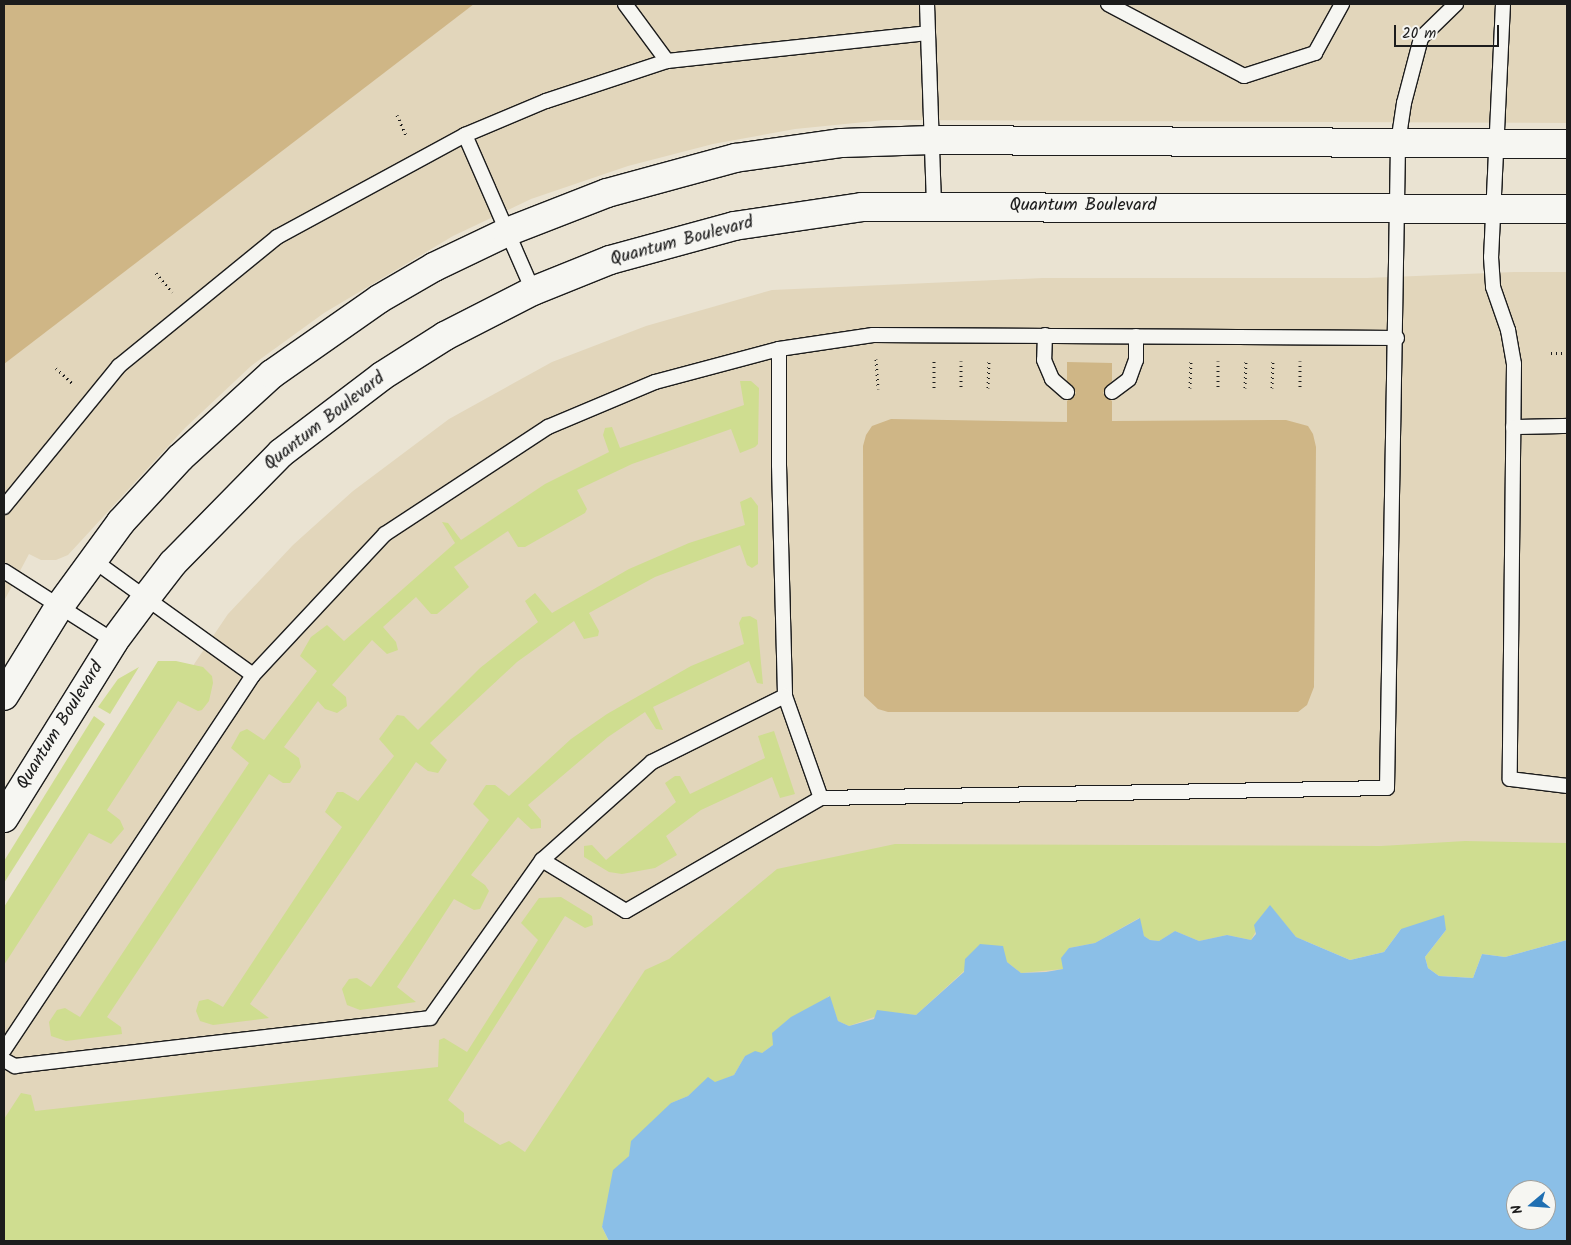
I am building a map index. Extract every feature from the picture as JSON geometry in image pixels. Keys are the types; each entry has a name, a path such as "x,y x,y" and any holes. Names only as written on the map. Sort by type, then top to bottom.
{"street":[{"path":"4,696 59,608 121,522 180,458 272,374 379,299 434,267 507,232 607,193 735,158 842,143 932,140 1567,144"},
{"name":"Quantum Boulevard","path":"4,818 114,642 173,563 235,497 330,413 446,336 533,291 610,260 734,226 862,207 934,205 1567,209"}],"lane":[{"path":"625,4 668,61"},
{"path":"927,4 934,205"},
{"path":"1108,4 1244,76 1315,53 1342,4"},
{"path":"542,860 626,911 821,798 1387,788 1398,143 1404,103 1421,38 1456,4"},
{"path":"1503,4 1496,143 1493,287 1508,330 1514,364 1510,779 1567,786"},
{"path":"4,507 120,366 270,243 465,135 546,101 668,61 928,33"},
{"path":"465,135 533,291"},
{"path":"4,1050 252,675 385,534 548,427 656,382 780,349 873,335 1396,338"},
{"path":"1045,335 1044,360 1052,379 1067,392"},
{"path":"1112,392 1129,379 1136,360 1136,336"},
{"path":"780,349 778,466 785,696 821,798"},
{"path":"1513,427 1567,426"},
{"path":"93,560 252,675"},
{"path":"4,571 114,642"},
{"path":"4,1060 15,1066 430,1018 542,860 652,762 785,696"}],"path":[{"path":"396,115 407,138"},
{"path":"156,273 172,292"},
{"path":"1551,353 1567,353"},
{"path":"934,358 934,388"},
{"path":"961,358 961,388"},
{"path":"988,358 988,388"},
{"path":"1190,388 1191,359"},
{"path":"1218,359 1218,388"},
{"path":"1245,388 1246,359"},
{"path":"1272,388 1273,359"},
{"path":"1300,359 1300,388"},
{"path":"876,360 878,389"},
{"path":"56,368 74,385"}],"shaded area":[{"path":"4,4 1567,4 1567,123 885,120 795,129 713,144 628,166 531,199 453,236 324,313 251,366 185,428 68,555 56,560 41,560 29,554 4,601"},
{"path":"1514,272 1567,272 1567,869 537,1152 4,1147 4,945 228,614 293,545 353,491 449,419 552,362 646,326 772,290 1043,278 1367,278"}],"green space":[{"path":"740,381 751,381 759,388 758,444 755,447 740,453 731,429 632,464 577,490 587,509 585,513 525,547 518,547 508,531 454,567 469,587 437,614 431,614 416,597 383,627 396,642 398,650 387,654 372,640 332,685 346,697 347,706 337,713 325,709 318,701 284,747 299,758 301,767 290,783 283,783 269,774 107,1017 121,1027 122,1034 66,1041 51,1036 49,1022 57,1010 65,1008 80,1017 249,763 231,748 240,732 247,729 264,740 317,671 300,656 311,637 327,625 344,641 455,543 442,522 448,523 461,540 545,484 609,452 603,435 605,428 612,427 620,448 744,405"},
{"path":"751,497 758,506 758,564 752,568 747,565 740,545 655,577 589,613 599,631 598,636 584,639 574,621 517,662 430,743 447,760 438,773 428,771 416,762 250,1004 269,1018 213,1025 200,1021 196,1011 199,1001 208,999 223,1007 342,827 325,812 337,792 343,792 358,801 394,756 379,739 397,715 404,716 418,730 480,668 538,622 525,601 535,593 552,613 629,569 689,543 745,525 740,502"},
{"path":"750,616 757,620 763,684 757,683 749,661 653,707 663,730 656,729 645,712 608,737 528,805 541,820 541,828 531,829 518,817 471,875 485,885 489,891 480,909 474,910 454,899 397,987 416,1002 360,1010 347,1005 342,989 349,979 357,978 371,987 489,820 473,804 486,785 495,785 509,796 571,739 607,714 691,666 744,644 739,623 742,617"},
{"path":"158,661 176,661 203,667 212,676 213,683 209,701 202,710 198,711 178,701 107,810 120,820 124,829 111,844 89,833 4,965 4,907"},
{"path":"139,667 110,714 98,707 118,679"},
{"path":"94,716 105,724 4,883 4,861"},
{"path":"774,731 795,794 780,798 772,777 701,810 666,836 677,855 655,868 622,874 609,872 584,857 584,846 592,845 606,860 676,802 665,783 675,776 680,776 690,794 765,758 758,736"},
{"path":"1465,841 1567,843 1567,940 1505,957 1482,954 1473,978 1439,976 1428,968 1425,957 1446,930 1401,929 1384,952 1350,960 1296,937 1270,906 1251,940 1227,935 1199,941 1175,931 1159,941 1150,940 1144,936 1139,918 1095,943 1069,948 1063,969 1021,973 1007,962 964,971 916,1015 888,1012 849,1026 838,1021 829,996 762,1053 745,1056 734,1075 715,1083 708,1078 688,1096 671,1103 629,1156 602,1227 609,1241 4,1241 4,1119 21,1093 31,1095 35,1111 438,1067 439,1040 444,1038 467,1052 538,940 521,923 539,898 561,897 592,916 593,925 585,928 565,916 448,1100 464,1113 464,1122 500,1145 509,1141 525,1152 645,970 669,959 777,869 895,844 1381,846"}],"water":[{"path":"1270,905 1296,937 1350,960 1384,952 1401,929 1444,915 1446,930 1425,957 1428,968 1439,976 1473,978 1482,954 1505,957 1567,940 1567,1241 609,1241 602,1227 613,1170 629,1156 631,1141 671,1103 688,1096 708,1077 715,1082 734,1075 745,1056 755,1051 762,1053 773,1045 772,1033 791,1017 830,996 838,1021 849,1026 874,1019 877,1010 916,1015 964,972 965,959 980,944 1003,946 1007,962 1021,973 1046,972 1063,969 1061,958 1069,948 1095,943 1140,918 1144,936 1150,940 1159,941 1175,931 1199,941 1227,935 1251,940 1256,934 1254,925"}],"building":[{"path":"4,4 474,4 4,364"},
{"path":"1067,362 1112,363 1112,381 1103,393 1112,401 1112,421 1286,420 1308,426 1313,434 1316,447 1314,687 1307,705 1298,712 888,712 878,709 864,696 863,446 866,435 872,426 891,419 1067,422 1067,401 1076,393 1067,381"}]}
